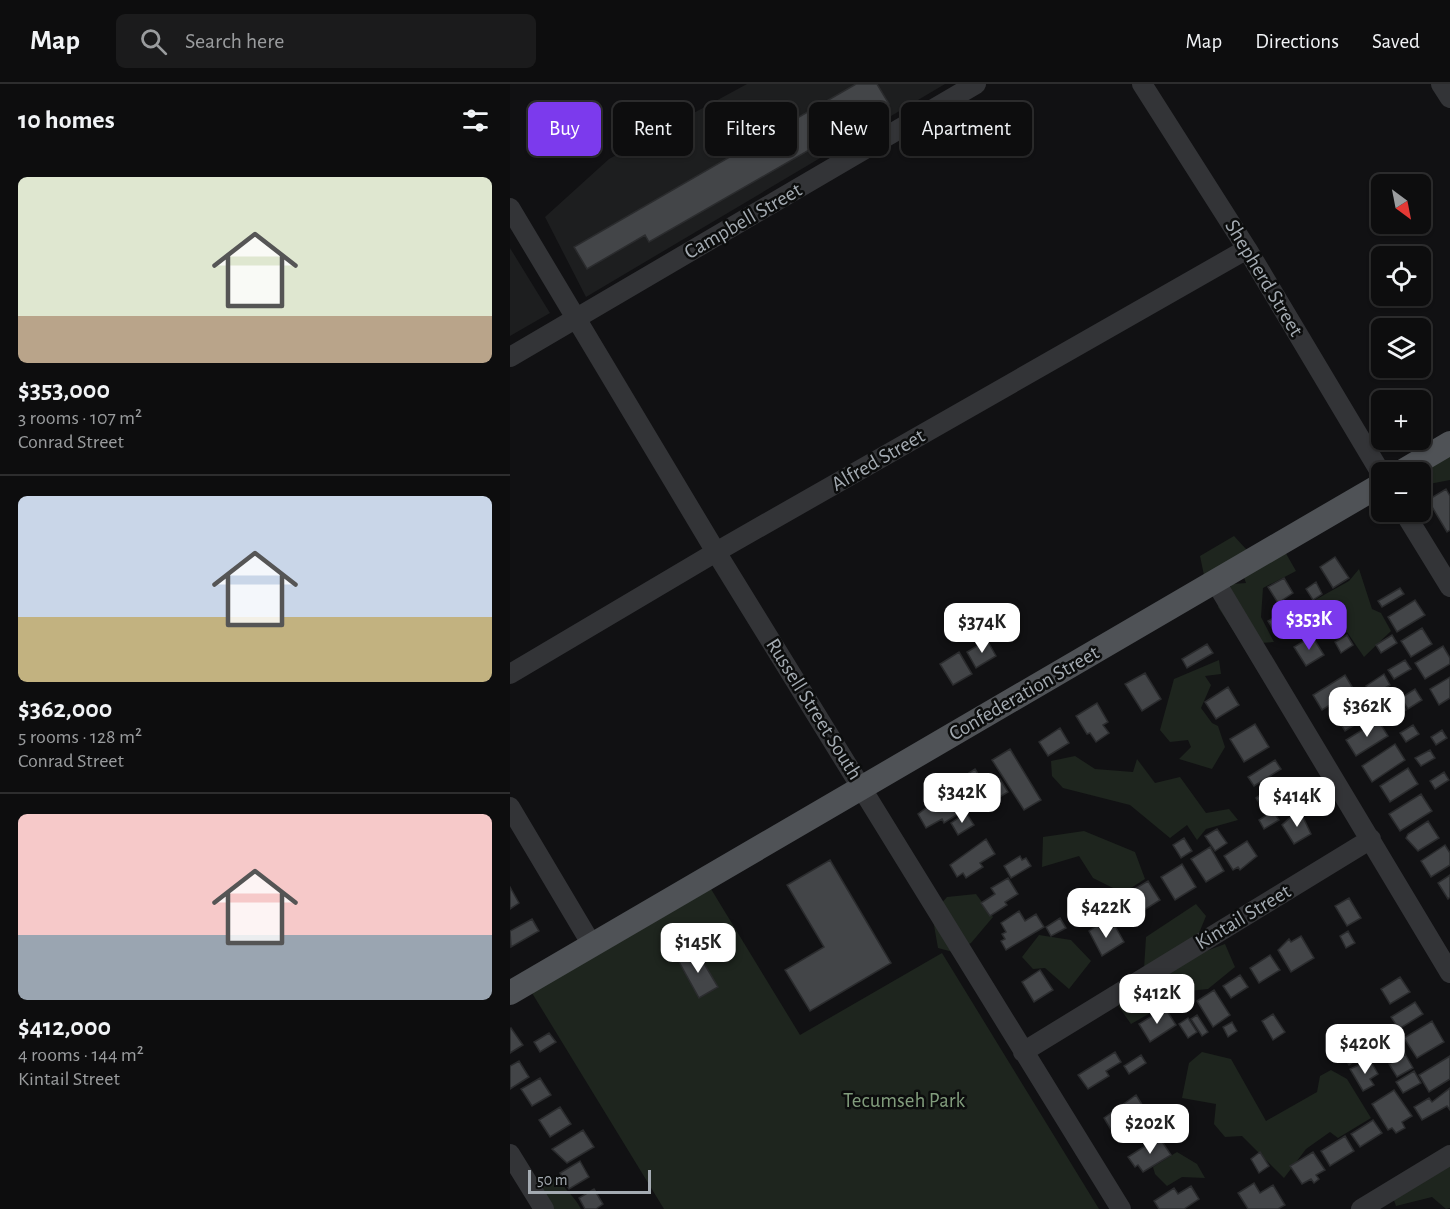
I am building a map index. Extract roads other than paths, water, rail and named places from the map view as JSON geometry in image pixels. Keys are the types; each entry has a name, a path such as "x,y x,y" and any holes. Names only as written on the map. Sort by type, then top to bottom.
{"main road":[{"path":"1418,462 1450,443"},
{"name":"Confederation Street","path":"510,993 1371,490"}],"street":[{"name":"Campbell Street","path":"510,357 976,84"},
{"name":"Shepherd Street","path":"1142,84 1247,249 1374,462"},
{"path":"1441,84 1450,98"},
{"name":"Russell Street South","path":"510,208 716,552 1121,1209"},
{"name":"Alfred Street","path":"510,674 716,552 1247,249"},
{"path":"1410,522 1450,587"},
{"path":"1215,581 1450,973"},
{"path":"510,807 592,945"},
{"name":"Kintail Street","path":"1023,1052 1371,839"},
{"path":"510,1154 544,1209"},
{"path":"1360,1209 1450,1155"}],"park label":[{"name":"Tecumseh Park","path":"904,1100"}]}
